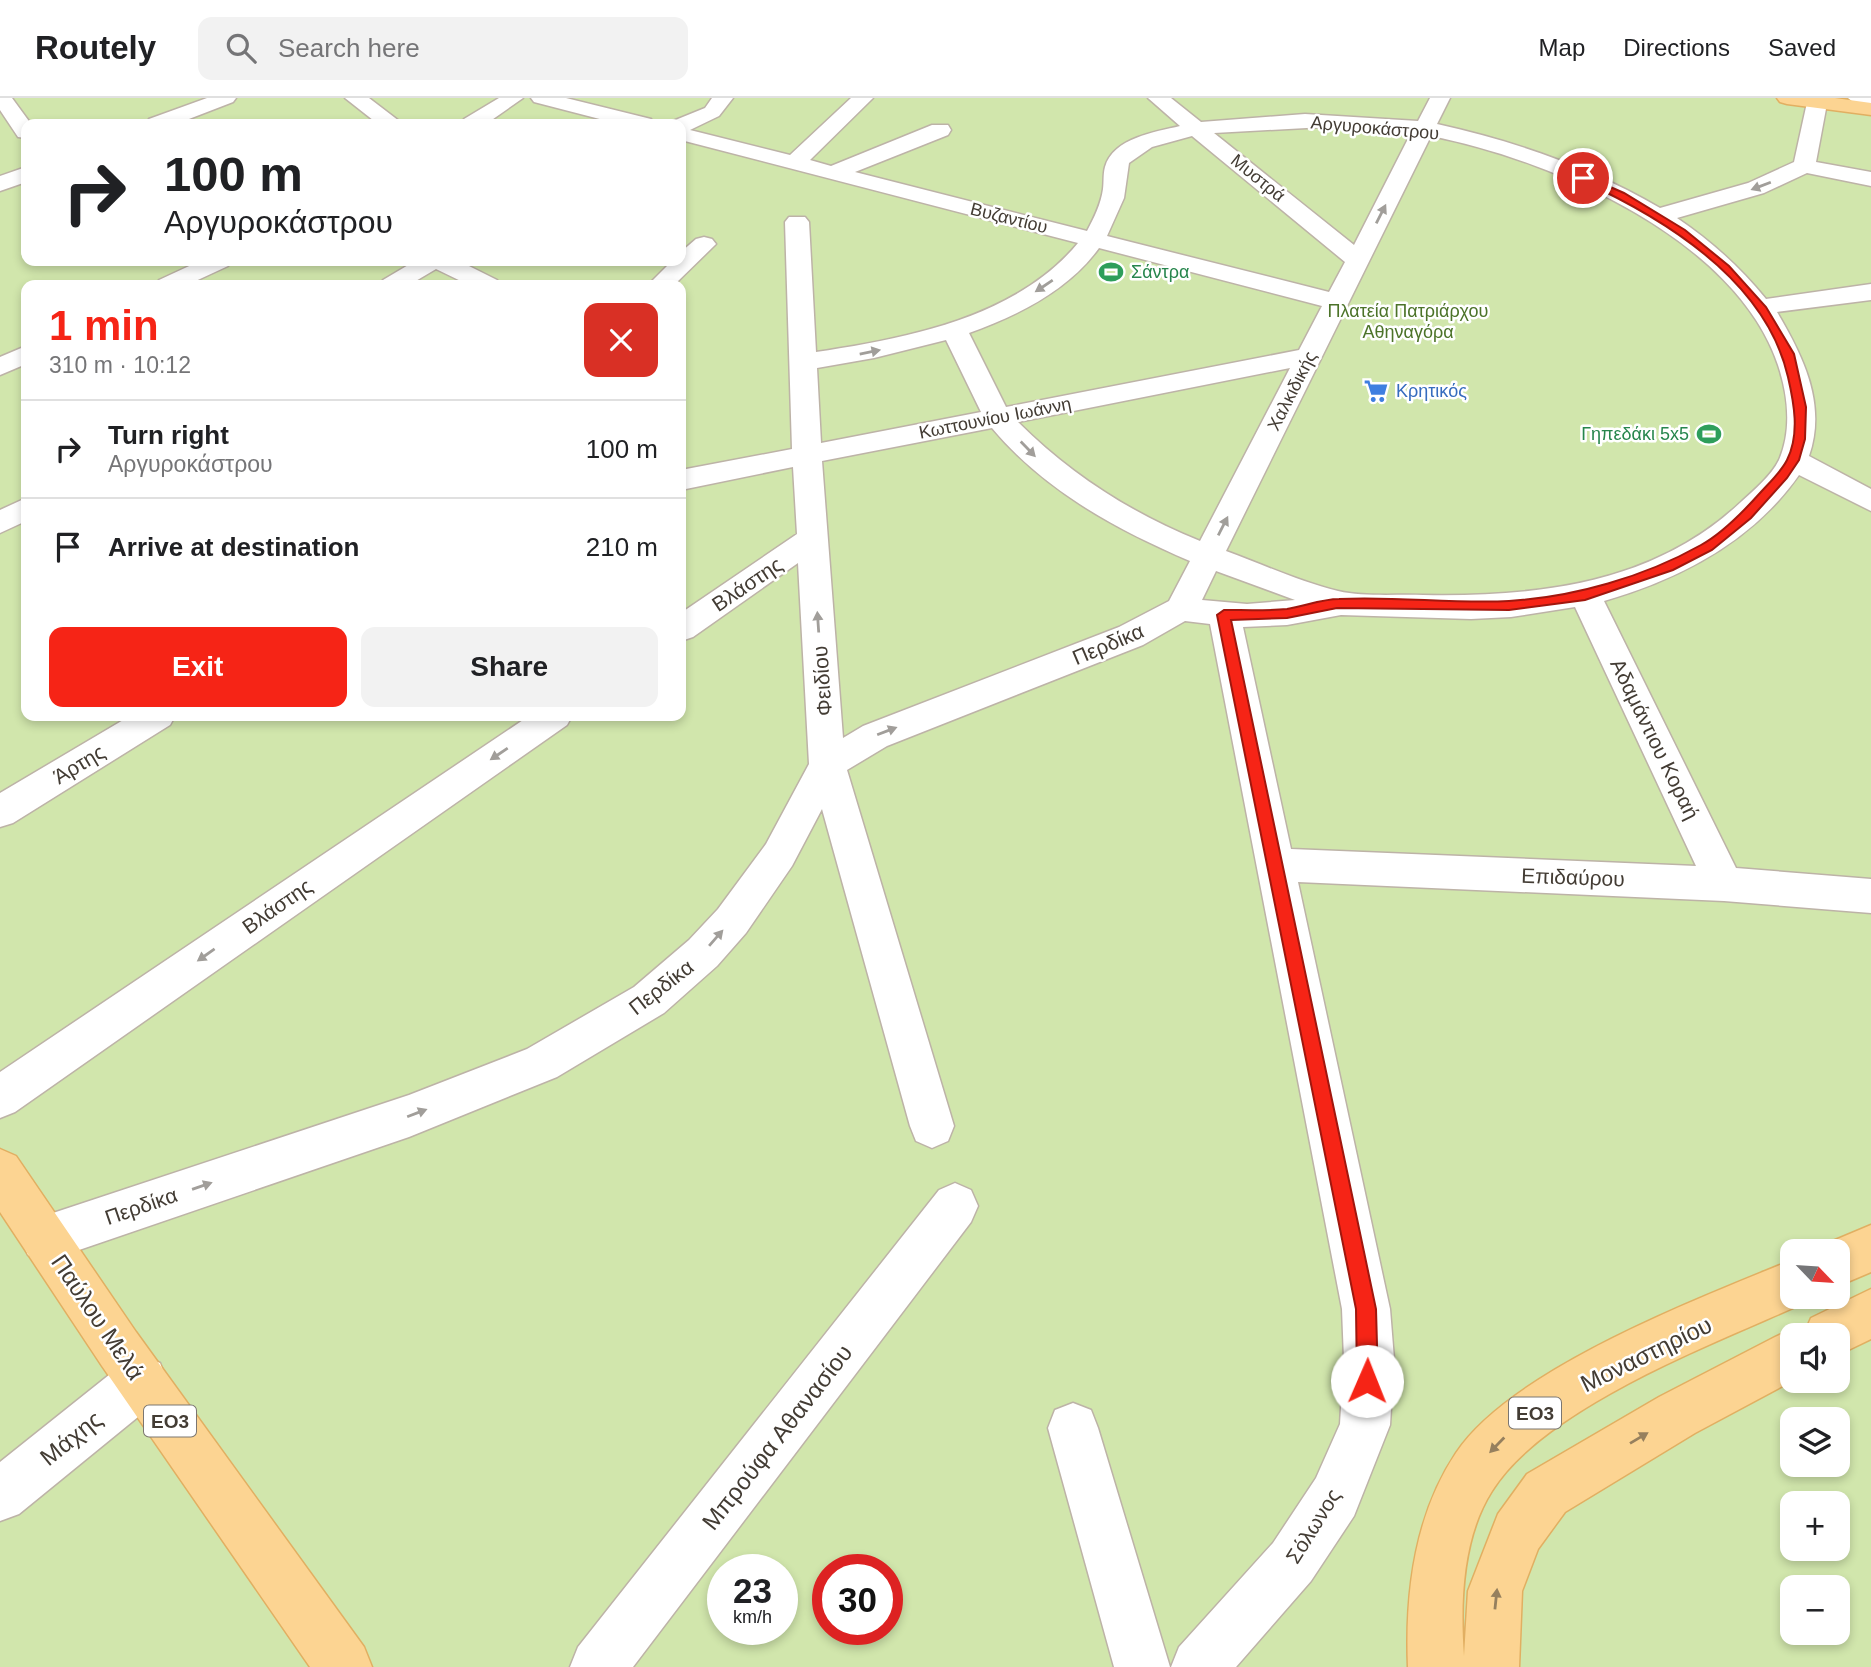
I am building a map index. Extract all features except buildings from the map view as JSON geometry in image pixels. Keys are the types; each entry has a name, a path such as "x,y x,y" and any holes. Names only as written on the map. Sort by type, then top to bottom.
{"main road":[{"path":"1787,98 1871,108"},
{"name":"Παύλου Μελά","path":"0,1172 142,1381 344,1667"},
{"path":"1850,1258 1871,1248"},
{"name":"Μοναστηρίου","path":"1436,1667 1433,1623 1443,1538 1474,1470 1498,1441 1545,1405 1605,1371 1780,1290"},
{"path":"1850,1323 1871,1312"},
{"path":"1491,1667 1495,1591 1517,1533 1546,1493 1677,1415 1780,1360"}],"street":[{"path":"2,98 21,125"},
{"path":"170,119 226,98"},
{"path":"355,98 385,119"},
{"path":"480,116 513,98"},
{"path":"541,98 623,119"},
{"path":"686,124 712,112 723,98"},
{"path":"794,163 863,98"},
{"name":"Μυστρά","path":"1158,98 1358,260"},
{"name":"Χαλκιδικής","path":"1181,609 1440,98"},
{"path":"1857,98 1871,108"},
{"path":"1804,166 1818,100"},
{"name":"Αργυροκάστρου","path":"1092,239 1113,200 1115,169 1120,156 1137,145 1196,128 1288,121 1352,122 1425,129 1483,143 1553,166 1620,195 1658,216 1711,256 1761,307 1788,354 1797,384 1802,426 1793,460 1747,515 1708,547 1668,567 1585,595 1509,606 1337,603 1287,614 1224,615 1181,609"},
{"path":"832,173 940,130"},
{"name":"Βυζαντίου","path":"686,135 1337,302"},
{"path":"1658,216 1756,188 1804,166 1871,179"},
{"path":"0,184 21,176"},
{"name":"Φειδίου","path":"797,222 807,454 827,764 932,1126"},
{"path":"803,362 871,352 954,330 1034,293 1078,259 1092,239"},
{"path":"686,261 704,244"},
{"path":"179,280 209,266"},
{"path":"400,280 424,266"},
{"path":"450,266 478,280"},
{"path":"665,280 680,266"},
{"path":"1761,307 1871,292"},
{"name":"Αργυροκάστρου","path":"954,330 998,417 1041,462 1075,488 1149,531 1208,556 1337,603"},
{"name":"Κωττουνίου Ιωάννη","path":"686,479 1310,356"},
{"path":"1793,460 1871,500"},
{"path":"0,523 21,511"},
{"name":"Βλάστης","path":"686,626 812,539"},
{"name":"Αδαμάντιου Κοραή","path":"1585,595 1724,884"},
{"name":"Περδίκα","path":"44,1239 409,1116 542,1063 620,1019 681,974 732,921 779,855 827,764 874,736 1131,636 1181,609"},
{"name":"Σόλωνος","path":"1199,1667 1292,1563 1335,1497 1365,1425 1369,1359 1366,1309 1224,615"},
{"name":"Άρτης","path":"0,812 150,721"},
{"name":"Βλάστης","path":"0,1097 548,721"},
{"name":"Επιδαύρου","path":"1276,865 1724,884 1871,896"},
{"name":"Μπρούφα Αθανασίου","path":"598,1667 955,1206"},
{"name":"Μάχης","path":"0,1495 142,1381"},
{"path":"1073,1428 1142,1667"}],"green space":[{"name":"Πλατεία Πατριάρχου Αθηναγόρα","path":"0,98 1871,98 1871,1667 0,1667"}],"place":[{"name":"Σάντρα","path":"1111,272"},
{"name":"Κρητικός","path":"1376,391"},
{"name":"Γηπεδάκι 5x5","path":"1709,434"}],"route":[{"path":"1367,1381 1369,1359 1366,1309 1224,615 1287,614 1337,603 1382,606 1509,606 1585,595 1668,567 1708,547 1730,532 1782,476 1793,460 1800,439 1800,407 1797,384 1788,354 1761,307 1725,268 1682,232 1620,195 1583,178"}]}
